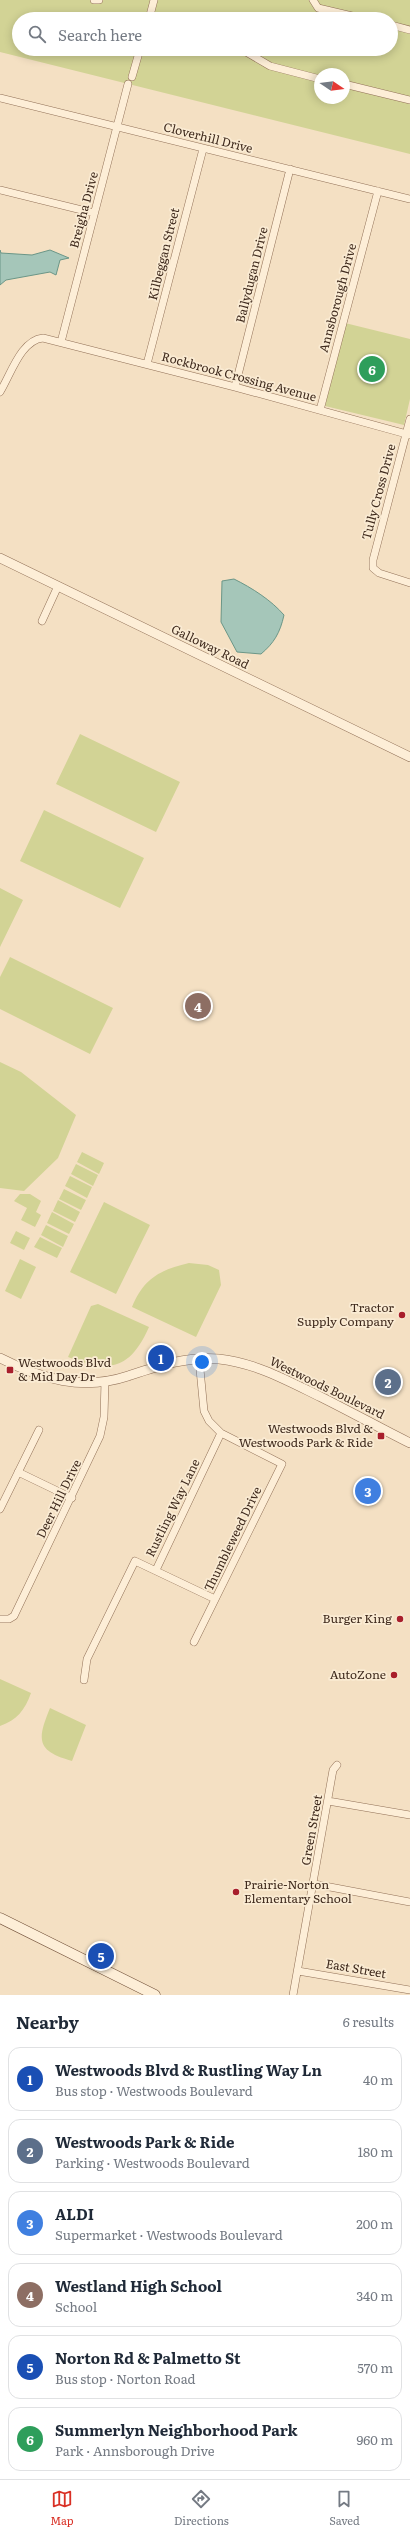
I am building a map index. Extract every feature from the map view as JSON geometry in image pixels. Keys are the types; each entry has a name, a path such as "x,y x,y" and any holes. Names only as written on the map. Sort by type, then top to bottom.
{"main road":[{"path":"0,1918 145,1993 155,1995"}],"street":[{"path":"94,0 99,0"},
{"path":"151,12 154,0"},
{"path":"313,0 318,8 335,12"},
{"path":"398,27 410,30"},
{"name":"Breigha Drive","path":"61,342 117,127 138,56"},
{"path":"253,56 270,66 314,77"},
{"path":"350,85 410,100"},
{"name":"Cloverhill Drive","path":"0,98 202,149 410,199"},
{"name":"Kilbeggan Street","path":"147,364 202,149"},
{"name":"Ballydugan Drive","path":"235,387 290,169"},
{"path":"0,190 94,213"},
{"name":"Annsborough Drive","path":"320,410 378,191"},
{"name":"Rockbrook Crossing Avenue","path":"0,392 26,346 36,338 43,338 235,387 408,434"},
{"name":"Tully Cross Drive","path":"410,419 408,434 373,560 375,571 410,583"},
{"name":"Galloway Road","path":"0,558 410,758"},
{"path":"42,621 58,586"},
{"name":"Westwoods Boulevard","path":"0,1358 32,1373 57,1381 88,1383 105,1381 164,1364 199,1359 236,1361 261,1368 410,1443"},
{"path":"199,1359 204,1411 209,1421 221,1433"},
{"name":"Deer Hill Drive","path":"0,1619 9,1619 14,1616 72,1498 100,1436 104,1411 105,1381"},
{"path":"0,1509 39,1430"},
{"name":"Thumbleweed Drive","path":"194,1642 282,1466 281,1462 221,1433"},
{"name":"Rustling Way Lane","path":"84,1680 87,1659 136,1561 156,1570 221,1433"},
{"path":"18,1472 72,1498"},
{"path":"156,1570 215,1599"},
{"name":"Green Street","path":"293,1995 314,1884 333,1770 337,1765"},
{"path":"328,1801 410,1815"},
{"path":"314,1884 410,1902"},
{"name":"East Street","path":"298,1971 410,1990"}],"green space":[{"path":"0,0 410,0 410,154 16,56 398,56 398,12 12,12 12,55 0,52"},
{"path":"345,323 410,339 410,399 404,425 325,406"},
{"path":"80,734 180,782 156,832 56,784"},
{"path":"44,810 144,858 120,908 20,861"},
{"path":"0,888 23,900 0,947"},
{"path":"10,957 113,1008 90,1054 0,1009 0,977"},
{"path":"0,1062 21,1072 76,1115 58,1158 24,1191 0,1188"},
{"path":"82,1152 104,1163 99,1174 77,1162"},
{"path":"76,1164 98,1175 93,1186 71,1174"},
{"path":"70,1176 92,1187 87,1198 65,1186"},
{"path":"64,1189 86,1200 81,1210 59,1199"},
{"path":"20,1194 30,1194 41,1201 36,1212 41,1215 35,1227 21,1220 27,1208 14,1201"},
{"path":"58,1200 80,1212 75,1222 53,1211"},
{"path":"104,1202 150,1225 116,1294 70,1272"},
{"path":"52,1212 74,1224 69,1234 47,1223"},
{"path":"46,1225 68,1236 63,1247 41,1235"},
{"path":"16,1231 30,1238 24,1250 10,1243"},
{"path":"40,1237 62,1248 57,1258 34,1247"},
{"path":"20,1259 36,1267 21,1299 5,1291"},
{"path":"189,1263 208,1265 219,1270 221,1285 196,1337 132,1307 142,1289 154,1277 161,1272"},
{"path":"98,1304 149,1327 142,1341 134,1352 126,1360 117,1364 107,1366 95,1365 68,1357 91,1306"},
{"path":"0,1679 31,1693 20,1714 6,1724 0,1726"},
{"path":"50,1708 86,1725 72,1761 52,1753 43,1743 43,1728"}],"shaded area":[{"path":"0,250 1,253 32,255 50,250 69,258 60,260 56,275 50,272 6,280 0,285"},
{"path":"234,579 261,595 284,615 281,627 276,637 270,646 261,654 237,652 221,622 222,581"}],"place":[{"name":"Summerlyn Neighborhood Park","path":"372,369"},
{"name":"Westland High School","path":"198,1006"},
{"name":"Tractor Supply Company","path":"402,1315"},
{"name":"Westwoods Blvd & Rustling Way Ln","path":"161,1358"},
{"name":"Westwoods Blvd & Mid Day Dr","path":"10,1370"},
{"name":"Westwoods Park & Ride","path":"388,1382"},
{"name":"Westwoods Blvd & Westwoods Park & Ride","path":"381,1436"},
{"name":"ALDI","path":"368,1491"},
{"name":"Burger King","path":"400,1619"},
{"name":"AutoZone","path":"394,1675"},
{"name":"Prairie-Norton Elementary School","path":"236,1892"},
{"name":"Norton Rd & Palmetto St","path":"101,1956"}]}
